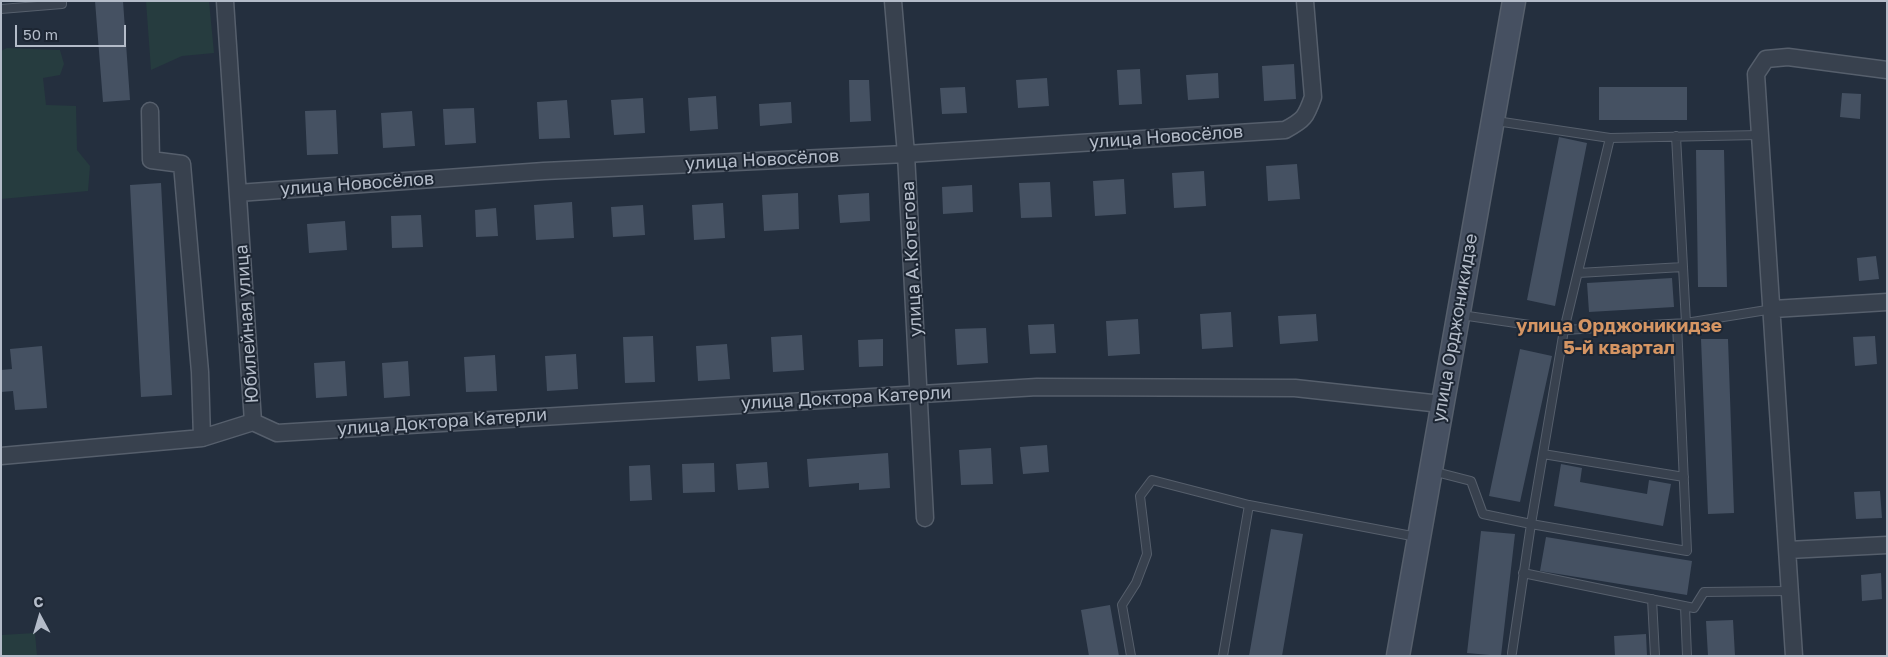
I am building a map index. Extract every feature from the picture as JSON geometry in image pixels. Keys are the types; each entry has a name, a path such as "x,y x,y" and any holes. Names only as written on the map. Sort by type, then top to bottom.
{"main road":[{"name":"улица Орджоникидзе","path":"1398,656 1441,404 1494,121 1514,1"}],"street":[{"name":"Юбилейная улица","path":"1,456 202,438 253,422 225,1"},
{"name":"улица А.Котегова","path":"893,1 906,154 925,518"},
{"name":"улица Новосёлов","path":"238,193 544,171 906,154 1285,130 1300,122 1313,96 1305,1"},
{"path":"1794,656 1773,309 1756,74 1766,59 1788,57 1887,70"},
{"path":"150,111 151,160 182,164 199,363 202,438"},
{"path":"1773,309 1887,302"},
{"name":"улица Доктора Катерли","path":"253,422 277,433 1037,387 1286,388 1441,404"},
{"path":"1788,550 1887,544"}],"lane":[{"path":"1,9 62,4 62,1"},
{"path":"1494,121 1610,138 1759,135"},
{"path":"1676,136 1686,323"},
{"path":"1512,653 1530,524 1564,330 1610,138"},
{"path":"1578,272 1683,267"},
{"path":"1458,315 1564,330 1677,324 1773,309"},
{"path":"1430,471 1471,481 1483,514 1686,551 1677,324"},
{"path":"1543,454 1684,477"},
{"path":"1131,656 1122,605 1136,582 1147,554 1140,496 1152,480 1248,505 1419,537"},
{"path":"1222,656 1248,505"},
{"path":"1523,573 1694,608 1704,592 1790,590"},
{"path":"1652,599 1655,656"},
{"path":"1685,606 1687,656"}],"green space":[{"path":"146,1 209,1 214,53 182,56 151,70"},
{"path":"7,48 60,50 64,64 60,75 43,78 46,105 76,106 77,150 90,166 88,191 1,199 1,51"},
{"path":"35,633 37,656 1,656 1,635"}],"building":[{"path":"95,1 123,1 130,100 103,102"},
{"path":"1294,64 1296,99 1264,101 1262,66"},
{"path":"1140,69 1142,104 1119,105 1117,70"},
{"path":"1218,73 1219,98 1188,100 1186,75"},
{"path":"1047,78 1049,106 1018,108 1016,80"},
{"path":"849,80 869,80 871,121 850,122"},
{"path":"965,87 967,113 942,114 940,88"},
{"path":"1599,87 1687,87 1687,120 1599,120"},
{"path":"1842,93 1861,94 1860,119 1840,117"},
{"path":"716,96 718,129 690,131 688,98"},
{"path":"643,98 645,133 614,135 611,100"},
{"path":"567,100 570,138 539,139 537,102"},
{"path":"791,102 792,123 760,126 759,104"},
{"path":"474,108 476,143 445,145 443,109"},
{"path":"336,110 338,154 307,155 305,111"},
{"path":"412,111 415,146 383,148 381,113"},
{"path":"1559,137 1587,143 1555,306 1527,300"},
{"path":"1696,150 1724,150 1727,287 1698,287"},
{"path":"1297,164 1300,199 1268,201 1266,166"},
{"path":"1204,171 1206,206 1174,208 1172,173"},
{"path":"1124,179 1126,214 1095,216 1093,181"},
{"path":"1050,182 1052,217 1021,218 1019,183"},
{"path":"161,183 172,395 141,397 130,185"},
{"path":"972,185 973,212 943,214 942,187"},
{"path":"798,193 799,229 764,231 762,195"},
{"path":"869,193 870,221 840,223 838,195"},
{"path":"572,202 574,238 536,240 534,205"},
{"path":"723,203 725,238 694,240 692,205"},
{"path":"643,205 645,235 613,237 611,207"},
{"path":"496,208 498,236 476,237 475,210"},
{"path":"421,215 423,247 392,248 391,216"},
{"path":"345,221 347,250 309,253 307,224"},
{"path":"1876,256 1879,279 1859,281 1857,258"},
{"path":"1672,278 1674,307 1589,312 1587,283"},
{"path":"1231,312 1233,347 1202,349 1200,314"},
{"path":"1316,314 1318,341 1280,344 1278,316"},
{"path":"1138,319 1140,354 1108,356 1106,321"},
{"path":"1054,324 1056,353 1030,354 1028,325"},
{"path":"986,328 988,363 957,365 955,329"},
{"path":"802,335 804,370 773,372 771,337"},
{"path":"653,336 655,382 625,383 623,337"},
{"path":"1875,336 1877,364 1855,366 1853,337"},
{"path":"883,339 883,366 859,367 858,340"},
{"path":"1701,339 1728,339 1734,513 1708,514"},
{"path":"727,344 730,379 698,381 696,346"},
{"path":"42,346 47,408 15,410 13,391 1,392 1,370 12,369 10,349"},
{"path":"1520,349 1552,356 1520,502 1489,496"},
{"path":"576,354 578,389 547,391 545,356"},
{"path":"495,355 497,391 466,392 464,357"},
{"path":"345,361 347,396 316,398 314,363"},
{"path":"408,361 410,396 384,398 382,363"},
{"path":"1047,445 1049,472 1023,474 1020,447"},
{"path":"991,448 993,484 961,485 959,450"},
{"path":"888,453 890,488 859,490 859,483 809,487 807,459"},
{"path":"767,462 769,488 738,490 736,464"},
{"path":"714,463 715,492 683,493 682,464"},
{"path":"1561,464 1582,468 1580,482 1647,494 1649,480 1671,484 1663,526 1554,506"},
{"path":"650,465 652,500 630,501 629,466"},
{"path":"1880,491 1882,518 1856,519 1854,492"},
{"path":"1271,529 1303,534 1282,656 1249,656"},
{"path":"1481,531 1515,534 1501,656 1467,653"},
{"path":"1546,537 1692,561 1687,595 1540,571"},
{"path":"1881,573 1882,599 1862,601 1861,575"},
{"path":"1110,605 1119,656 1089,656 1081,610"},
{"path":"1733,620 1735,656 1708,656 1706,621"},
{"path":"1646,634 1647,656 1615,656 1614,636"}],"district":[{"name":"улица Орджоникидзе 5-й квартал","path":"1619,337"}]}
